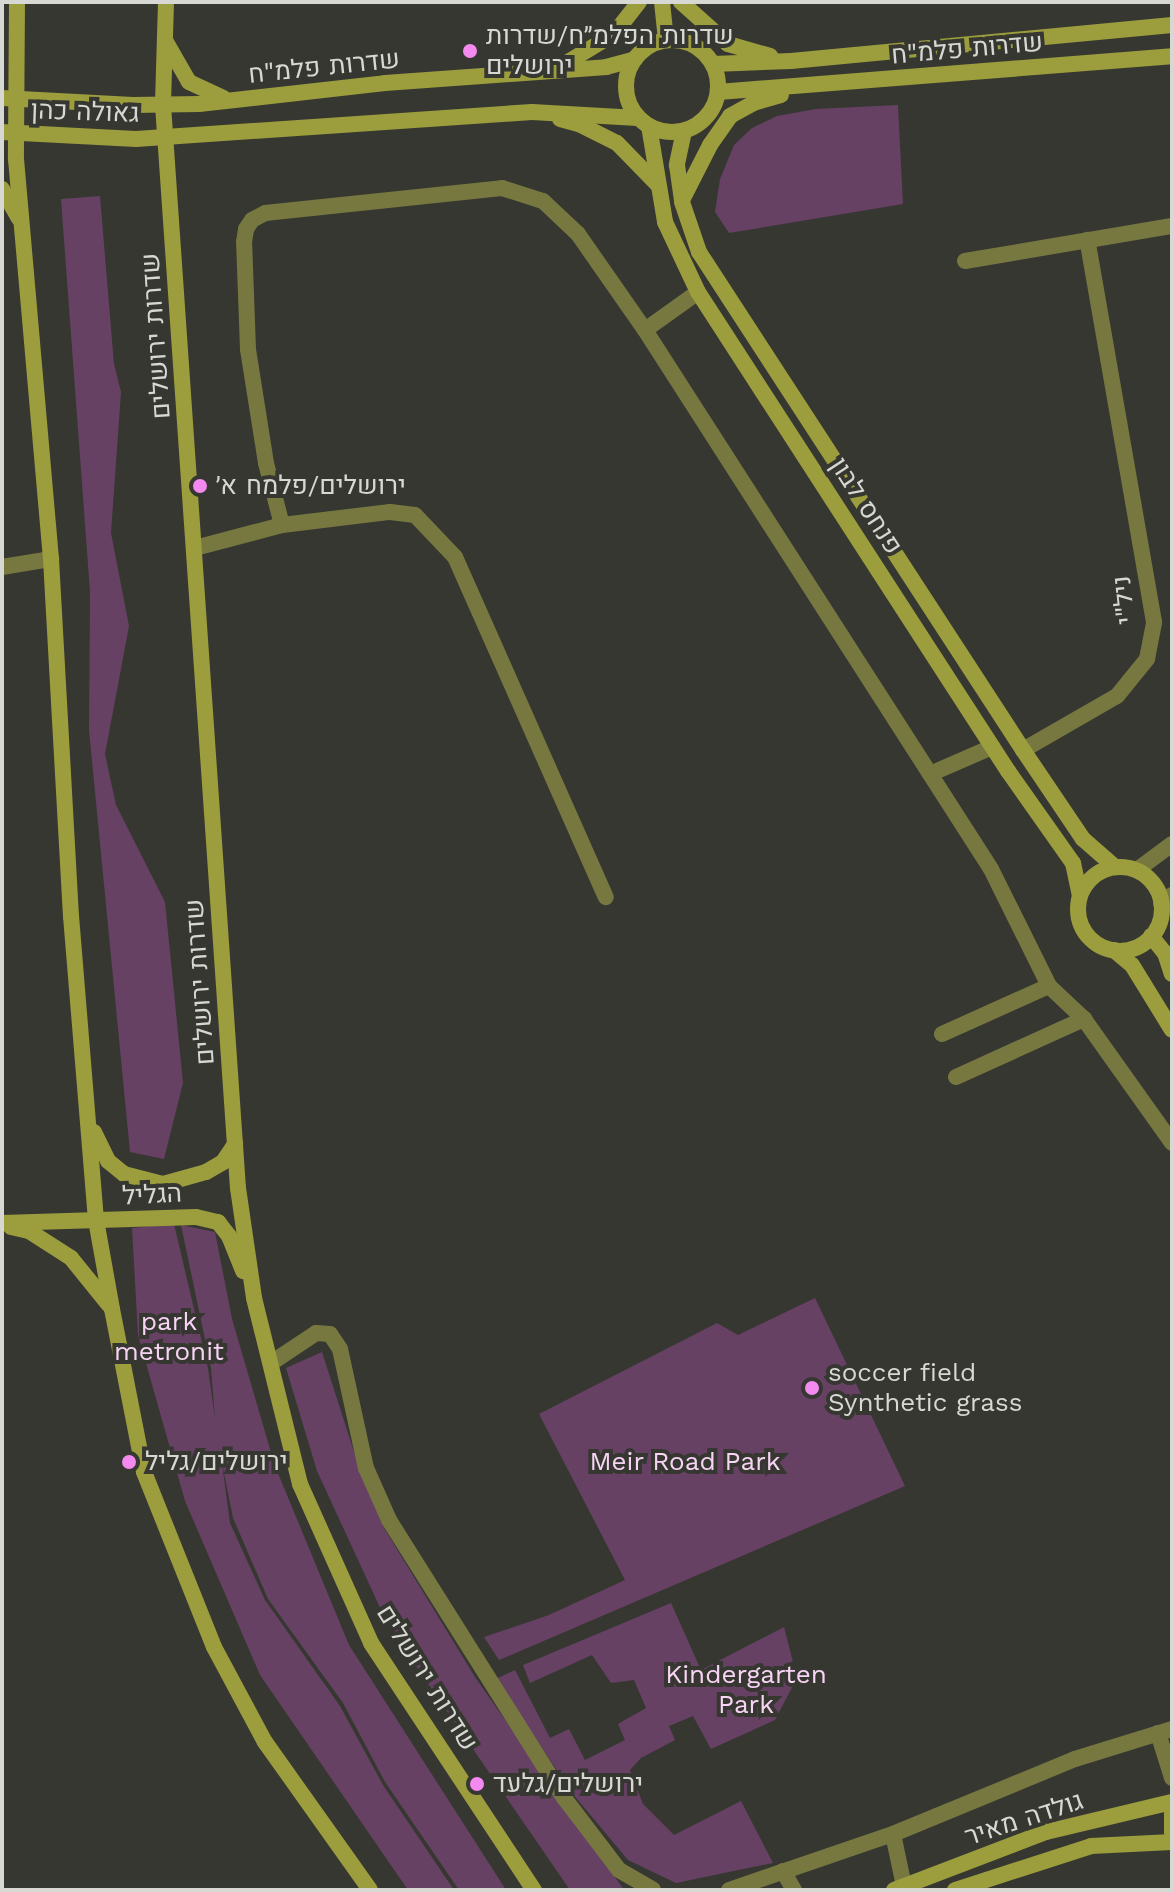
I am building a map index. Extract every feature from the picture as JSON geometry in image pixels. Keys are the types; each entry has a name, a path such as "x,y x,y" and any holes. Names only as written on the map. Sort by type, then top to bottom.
{"street":[{"name":"שדרות ירושלים","path":"166,2 163,105 235,1144 254,1298 300,1484 371,1643 534,1890"},
{"path":"553,70 614,34 639,2"},
{"path":"662,2 666,40"},
{"path":"681,2 728,44 791,61"},
{"path":"2,41 17,4"},
{"path":"17,4 9,132 21,222 51,559 71,916 96,1220 112,1309 144,1472 214,1647 265,1742 370,1890"},
{"name":"שדרות פלמ\"ח","path":"713,64 791,61 1172,25"},
{"path":"163,33 174,60 189,82 229,101"},
{"path":"666,40 693,45 713,64 718,92 712,110 704,120 684,131 663,132 644,122 631,107 626,82 635,59 654,44 666,40"},
{"name":"שדרות פלמ\"ח","path":"718,92 851,84 1172,56"},
{"name":"שדרות פלמ\"ח","path":"9,99 163,105 229,101 606,67 635,59"},
{"path":"682,202 710,145 730,116 776,96 851,84"},
{"path":"166,137 532,112 644,122"},
{"path":"532,112 600,133 617,143 658,186"},
{"name":"פנחס לבון","path":"644,122 665,222 698,292 992,747 1073,863 1080,895"},
{"name":"פנחס לבון","path":"684,131 677,165 682,202 699,252 1083,839 1115,867"},
{"name":"גאולה כהן","path":"9,132 82,139 166,137"},
{"path":"282,525 266,463 248,349 244,242 246,229 252,220 265,213 502,188 543,201 578,234 645,330 991,869 1049,986 1084,1019 1167,1123 1172,1143"},
{"path":"2,189 21,222"},
{"path":"965,261 1172,226"},
{"name":"ניל\"י","path":"1023,750 1117,696 1147,659 1154,622 1087,240"},
{"path":"645,330 698,292"},
{"path":"195,548 282,525 390,512 415,515 455,557 606,897"},
{"path":"2,567 51,559"},
{"path":"930,774 992,747"},
{"path":"1137,870 1172,844"},
{"path":"1114,950 1128,950 1151,936 1158,926 1167,899 1137,870 1115,867 1093,875 1080,895 1078,919 1092,940 1114,950 1132,965 1172,1030"},
{"path":"1151,936 1165,953 1172,974"},
{"path":"942,1034 1049,986"},
{"path":"956,1077 1084,1019"},
{"path":"88,1116 97,1144 108,1161 140,1180 174,1183 206,1172 223,1162 235,1144"},
{"name":"הגליל","path":"2,1224 196,1217 218,1222 229,1236 254,1298"},
{"name":"הגליל","path":"2,1224 29,1231 71,1258 112,1309"},
{"path":"271,1363 316,1333 330,1334 340,1349 366,1468 389,1520 565,1799 619,1870 653,1890"},
{"path":"729,1890 893,1834 1075,1759 1165,1731 1172,1778"},
{"name":"גולדה מאיר","path":"899,1888 1046,1832 1172,1802"},
{"path":"1172,1809 1172,1833"},
{"path":"893,1834 899,1888"},
{"name":"גולדה מאיר","path":"955,1890 1091,1846 1172,1842"},
{"path":"783,1871 794,1890"}],"green space":[{"path":"898,105 903,204 729,233 715,212 720,179 734,145 752,128 777,116 816,109"},
{"path":"100,196 114,364 121,392 111,533 129,626 105,754 116,805 165,902 183,1083 164,1159 130,1152 89,730 90,592 61,199"},
{"name":"park metronit","path":"174,1224 208,1368 215,1419 211,1368 181,1225 215,1232 232,1319 275,1466 349,1645 506,1890 459,1890 385,1782 343,1703 268,1599 233,1518 222,1463 230,1523 265,1600 340,1706 383,1785 454,1890 408,1890 260,1675 185,1501 138,1335 132,1228"},
{"name":"Meir Road Park","path":"815,1298 905,1486 499,1660 484,1637 549,1615 625,1580 539,1414 717,1323 738,1335"},
{"path":"322,1352 355,1455 384,1528 475,1677 624,1890 570,1890 389,1627 317,1471 286,1368"},
{"name":"Kindergarten Park","path":"671,1603 701,1670 784,1627 797,1678 775,1720 711,1749 693,1716 669,1726 675,1740 641,1758 630,1770 643,1804 674,1835 741,1801 773,1863 676,1883 628,1860 572,1793 496,1679 515,1670 550,1738 569,1729 585,1760 625,1740 618,1724 646,1708 634,1680 611,1683 592,1655 530,1683 523,1665"}],"place":[{"name":"שדרות הפלמ״ח/שדרות ירושלים","path":"470,51"},
{"name":"ירושלים/פלמח א׳","path":"200,486"},
{"name":"soccer field Synthetic grass","path":"812,1388"},
{"name":"ירושלים/גליל","path":"129,1462"},
{"name":"ירושלים/גלעד","path":"477,1784"}]}
